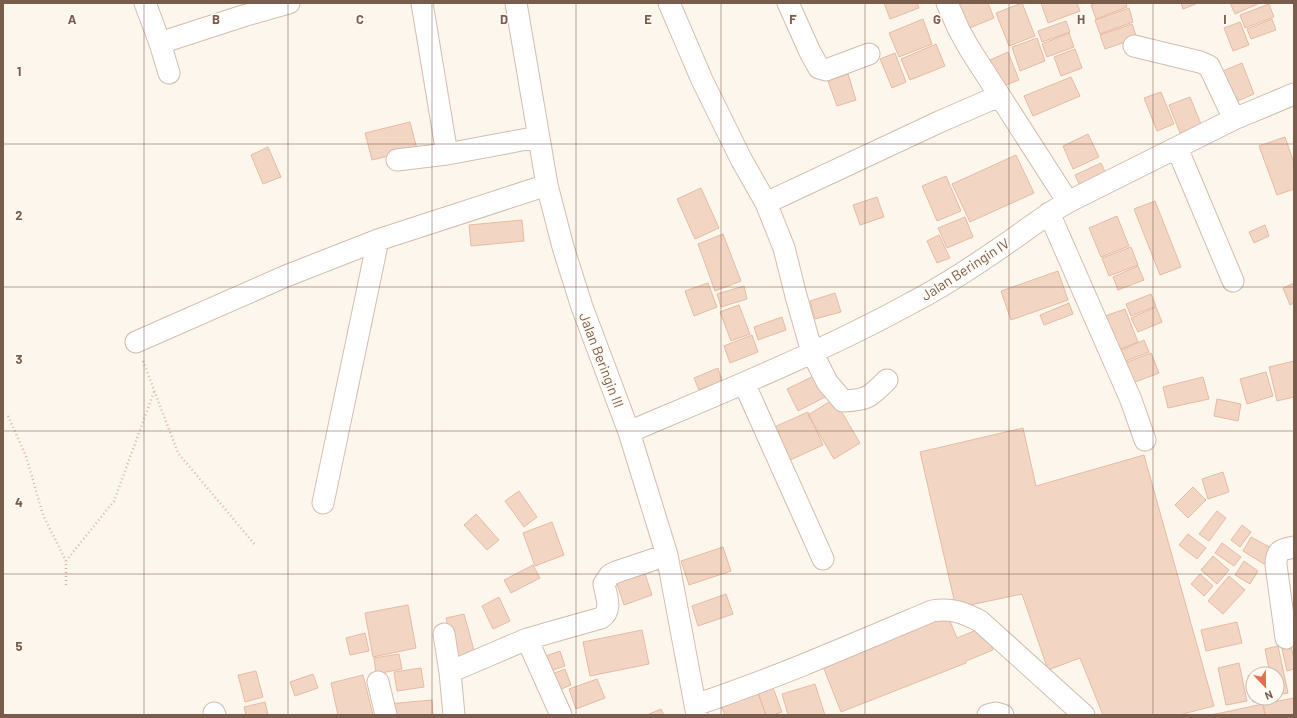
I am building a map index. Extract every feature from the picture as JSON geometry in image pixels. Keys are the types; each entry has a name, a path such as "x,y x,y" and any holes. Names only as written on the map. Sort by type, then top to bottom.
{"street":[{"path":"145,3 160,43 169,73"},
{"path":"160,43 242,16 289,3"},
{"path":"422,3 447,154"},
{"name":"Jalan Beringin III","path":"516,3 547,186 563,247 582,307 629,432 667,555 696,710"},
{"path":"669,3 702,80 741,159 766,203 784,248 812,352 827,382 843,401 865,399 887,380"},
{"path":"788,3 810,52 819,68 826,70 869,54"},
{"path":"947,3 969,48 1068,202"},
{"path":"1134,46 1200,62 1210,66 1234,119"},
{"name":"Jalan Beringin IV","path":"629,432 812,352 920,298 967,270 1049,213 1068,202 1234,119 1294,94"},
{"path":"766,203 939,122 999,96"},
{"path":"397,160 447,154 538,137"},
{"path":"1177,148 1233,281"},
{"path":"136,342 286,276 378,240 547,186"},
{"path":"1049,213 1131,400 1145,440"},
{"path":"323,503 378,240"},
{"path":"744,383 823,559"},
{"path":"1286,638 1276,557 1280,551 1294,547"},
{"path":"450,672 527,639 601,618 606,615 608,611 604,584 610,575 667,555"},
{"path":"696,710 744,688 798,668 932,612 953,610 966,613 980,621 1084,715"},
{"path":"444,634 450,672 454,715"},
{"path":"527,639 561,715"},
{"path":"378,682 386,715"},
{"path":"988,715 996,713 1003,715"}],"path":[{"path":"136,342 178,453 256,546"},
{"path":"66,561 114,501 154,392"},
{"path":"8,416 26,456 43,515 66,561 66,585"}],"building":[{"path":"884,3 917,3 919,8 890,19"},
{"path":"950,3 988,3 994,18 962,31"},
{"path":"1022,3 1035,36 1009,46 996,13"},
{"path":"1041,3 1077,3 1080,11 1048,23"},
{"path":"1097,3 1126,3 1127,7 1096,19 1091,5"},
{"path":"1181,3 1198,3 1183,9"},
{"path":"1230,3 1260,3 1235,14"},
{"path":"1269,4 1274,17 1245,28 1240,15"},
{"path":"1129,8 1133,22 1100,34 1095,20"},
{"path":"923,19 932,44 899,57 889,33"},
{"path":"1272,19 1276,30 1251,39 1247,29"},
{"path":"1066,21 1070,32 1042,42 1038,31"},
{"path":"1240,22 1249,45 1233,51 1224,28"},
{"path":"1132,24 1137,38 1105,49 1100,35"},
{"path":"1069,33 1074,47 1047,57 1042,44"},
{"path":"1037,38 1045,61 1020,71 1012,47"},
{"path":"936,44 945,66 910,80 901,59"},
{"path":"1075,49 1082,68 1061,76 1054,57"},
{"path":"1008,52 1019,80 1001,87 990,60"},
{"path":"895,53 906,82 892,88 880,59"},
{"path":"1242,63 1254,94 1235,102 1223,71"},
{"path":"848,74 856,100 837,106 828,81"},
{"path":"1071,77 1080,96 1033,116 1024,96"},
{"path":"1161,92 1174,124 1157,131 1144,98"},
{"path":"1190,97 1201,124 1180,133 1169,105"},
{"path":"410,122 417,149 372,160 365,133"},
{"path":"1088,134 1099,157 1073,169 1063,146"},
{"path":"1285,137 1294,163 1294,189 1277,195 1259,146"},
{"path":"268,147 281,177 263,184 251,155"},
{"path":"1016,155 1034,193 970,222 952,184"},
{"path":"1101,163 1106,174 1080,186 1075,175"},
{"path":"946,176 961,211 937,221 922,186"},
{"path":"701,188 719,228 695,239 677,199"},
{"path":"877,197 884,217 860,225 853,205"},
{"path":"1155,201 1181,267 1160,275 1134,209"},
{"path":"1117,216 1129,246 1101,257 1089,228"},
{"path":"965,217 973,237 947,248 938,228"},
{"path":"522,220 524,241 471,246 469,225"},
{"path":"1265,225 1269,236 1254,243 1249,232"},
{"path":"723,234 741,281 715,291 698,244"},
{"path":"939,235 950,258 937,263 927,241"},
{"path":"1131,247 1138,265 1109,276 1102,258"},
{"path":"1138,266 1144,280 1118,290 1113,277"},
{"path":"1058,271 1068,300 1011,320 1001,291"},
{"path":"708,283 717,307 694,316 685,291"},
{"path":"1294,283 1294,303 1290,305 1283,288"},
{"path":"744,286 747,299 721,307 717,294"},
{"path":"835,293 841,312 815,319 810,301"},
{"path":"1151,294 1156,306 1131,316 1126,304"},
{"path":"1069,303 1073,314 1044,325 1040,315"},
{"path":"739,305 750,334 731,341 720,312"},
{"path":"1156,307 1162,322 1138,332 1131,318"},
{"path":"1125,309 1138,342 1118,350 1105,316"},
{"path":"782,317 786,330 758,340 754,327"},
{"path":"752,335 758,352 730,363 724,346"},
{"path":"1144,340 1149,352 1123,362 1119,351"},
{"path":"1151,353 1159,373 1130,384 1122,364"},
{"path":"1294,361 1294,397 1277,401 1269,367"},
{"path":"718,368 722,381 699,390 694,378"},
{"path":"1266,372 1273,396 1247,404 1240,379"},
{"path":"818,374 829,395 798,411 787,389"},
{"path":"1203,377 1209,399 1168,408 1163,387"},
{"path":"834,399 860,443 834,459 808,415"},
{"path":"1217,399 1241,404 1238,421 1214,416"},
{"path":"808,412 823,445 788,461 772,428"},
{"path":"1023,428 1036,486 1144,455 1214,706 1179,715 1103,715 1080,658 1048,670 1022,594 956,608 920,452"},
{"path":"1223,472 1229,492 1208,499 1202,479"},
{"path":"1193,487 1206,500 1188,518 1175,505"},
{"path":"519,491 537,517 524,527 505,501"},
{"path":"1217,511 1226,518 1209,541 1199,534"},
{"path":"476,514 499,540 487,550 464,525"},
{"path":"552,522 564,555 535,566 523,533"},
{"path":"1242,525 1251,532 1240,547 1231,540"},
{"path":"1188,534 1206,548 1197,559 1179,545"},
{"path":"1251,537 1273,549 1264,564 1243,551"},
{"path":"1222,543 1241,557 1234,566 1215,553"},
{"path":"723,547 731,571 689,585 681,561"},
{"path":"1213,556 1229,570 1217,584 1201,570"},
{"path":"1244,561 1258,571 1250,584 1235,575"},
{"path":"533,565 540,578 511,593 504,580"},
{"path":"643,568 652,595 624,605 615,578"},
{"path":"1200,574 1213,586 1204,596 1191,584"},
{"path":"1229,576 1245,590 1223,614 1208,601"},
{"path":"726,594 733,614 698,626 692,606"},
{"path":"499,597 510,621 493,629 482,606"},
{"path":"408,605 416,648 373,657 365,613"},
{"path":"464,614 475,654 456,659 446,618"},
{"path":"947,614 957,638 984,627 993,650 966,661 966,663 841,712 822,664"},
{"path":"1237,622 1242,643 1206,651 1201,630"},
{"path":"642,630 649,664 590,676 583,642"},
{"path":"365,633 369,651 350,655 346,638"},
{"path":"1278,646 1282,666 1268,666 1265,649"},
{"path":"1291,646 1294,659 1294,669 1287,671 1282,649"},
{"path":"560,651 565,666 545,673 540,658"},
{"path":"399,654 402,669 376,674 374,658"},
{"path":"1239,663 1245,692 1245,701 1226,705 1218,668"},
{"path":"421,668 424,687 397,691 394,672"},
{"path":"565,669 571,685 554,692 547,676"},
{"path":"256,671 263,697 245,702 238,675"},
{"path":"313,674 318,688 295,696 290,682"},
{"path":"363,675 373,715 338,715 331,683"},
{"path":"597,679 605,698 576,709 569,689"},
{"path":"1285,679 1288,693 1285,694"},
{"path":"815,684 825,715 788,715 782,694"},
{"path":"772,685 782,712 773,715 766,715 757,690"},
{"path":"757,690 766,715 725,715 720,703"},
{"path":"1294,698 1294,715 1265,715 1263,706 1285,706 1285,700"},
{"path":"432,700 433,715 390,715 388,704"},
{"path":"265,702 268,715 246,715 244,707"},
{"path":"1254,706 1263,706 1265,715 1211,715"},
{"path":"661,709 664,715 647,715"}]}
